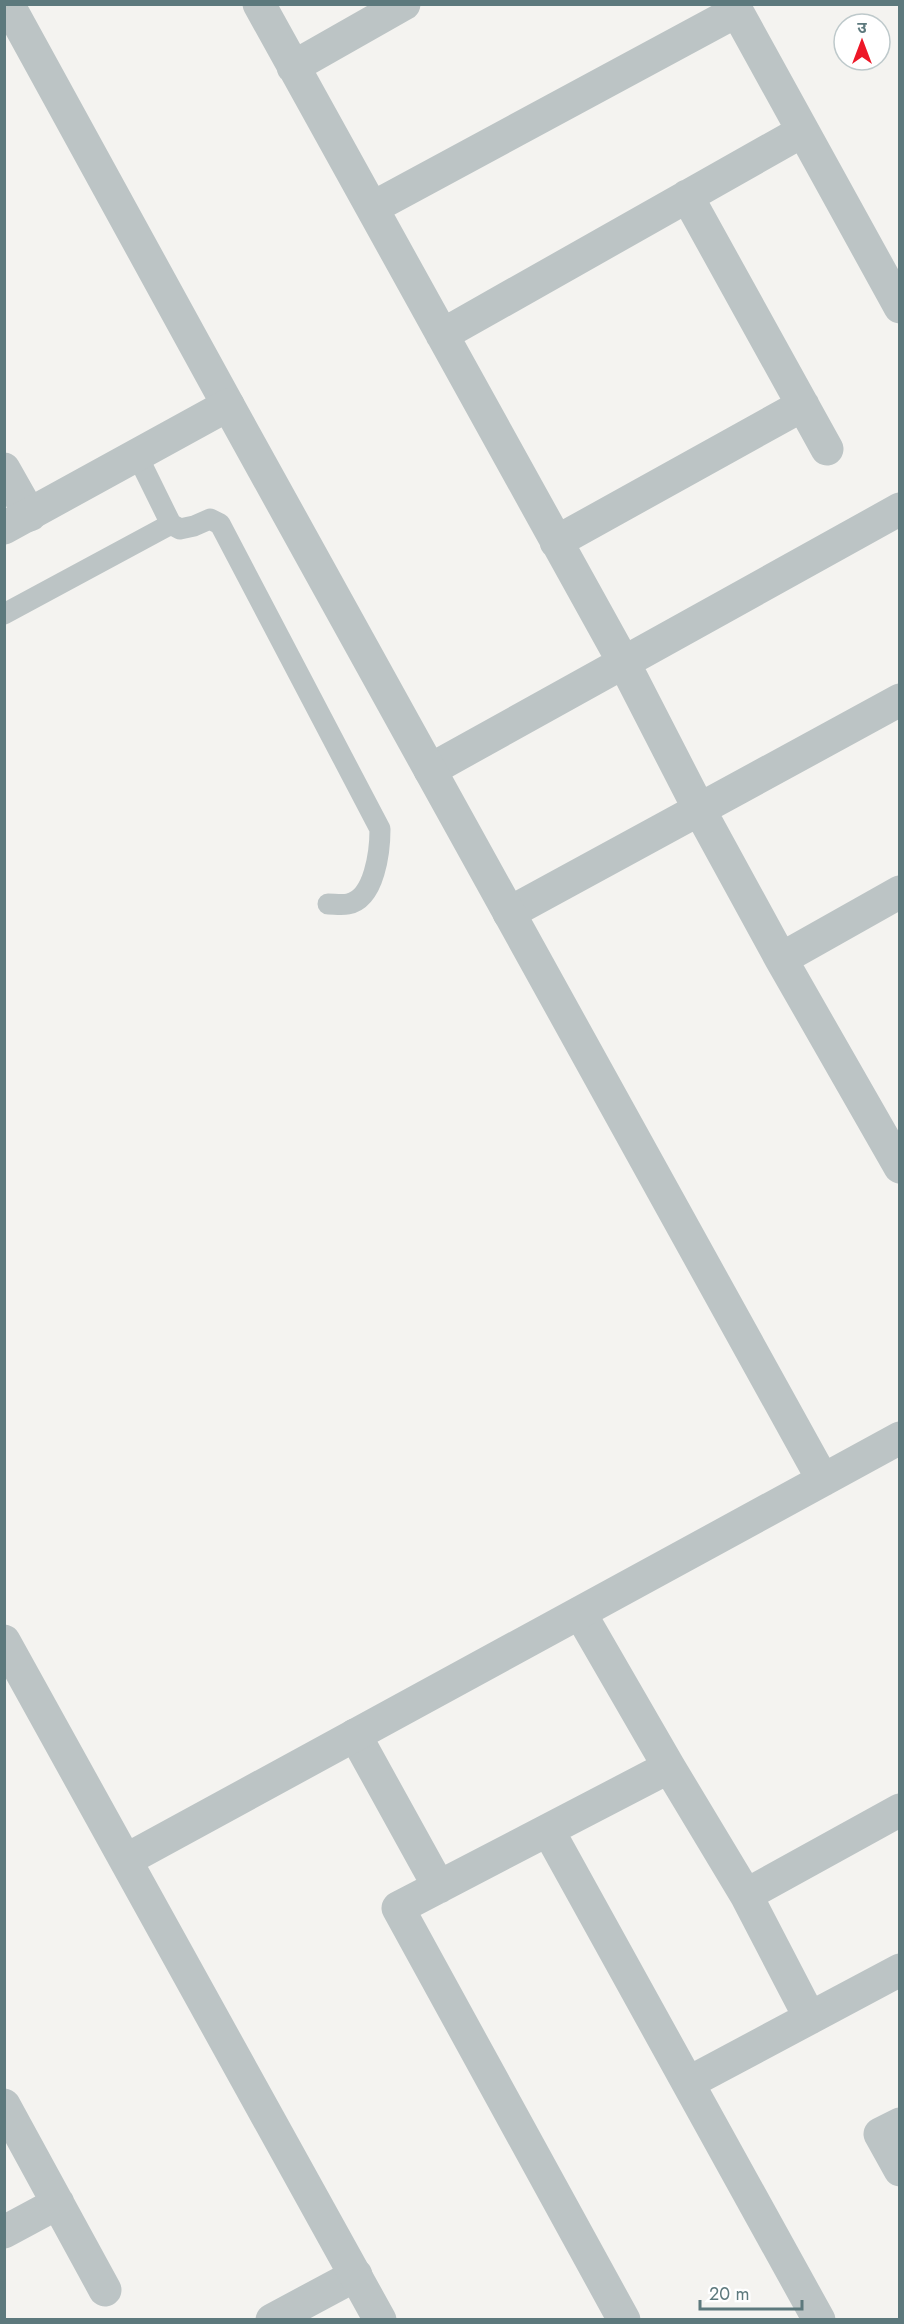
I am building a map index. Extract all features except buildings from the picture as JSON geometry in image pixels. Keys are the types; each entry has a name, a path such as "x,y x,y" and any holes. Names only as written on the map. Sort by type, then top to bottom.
{"street":[{"path":"8,4 824,1480"},
{"path":"259,4 624,663 699,809 781,959 900,1167"},
{"path":"293,67 405,4"},
{"path":"372,208 735,8 900,307"},
{"path":"442,335 803,131"},
{"path":"687,196 827,448"},
{"path":"4,469 17,521 228,405"},
{"path":"556,542 803,405"},
{"path":"430,771 900,509"},
{"path":"509,913 900,700"},
{"path":"781,959 900,892"},
{"path":"126,1860 900,1438"},
{"path":"580,1613 746,1895 810,2018"},
{"path":"6,1647 380,2319"},
{"path":"356,1735 439,1887"},
{"path":"624,2319 398,1908 669,1767"},
{"path":"746,1895 900,1810"},
{"path":"548,1830 819,2319"},
{"path":"688,2083 900,1970"},
{"path":"4,2105 105,2290"},
{"path":"900,2124 880,2134 900,2170"},
{"path":"4,2232 58,2203"},
{"path":"272,2319 356,2276"}],"lane":[{"path":"137,455 171,524 180,529 210,519 220,524 380,829 377,866 364,893 350,904 328,904"},
{"path":"4,614 171,524"}]}
